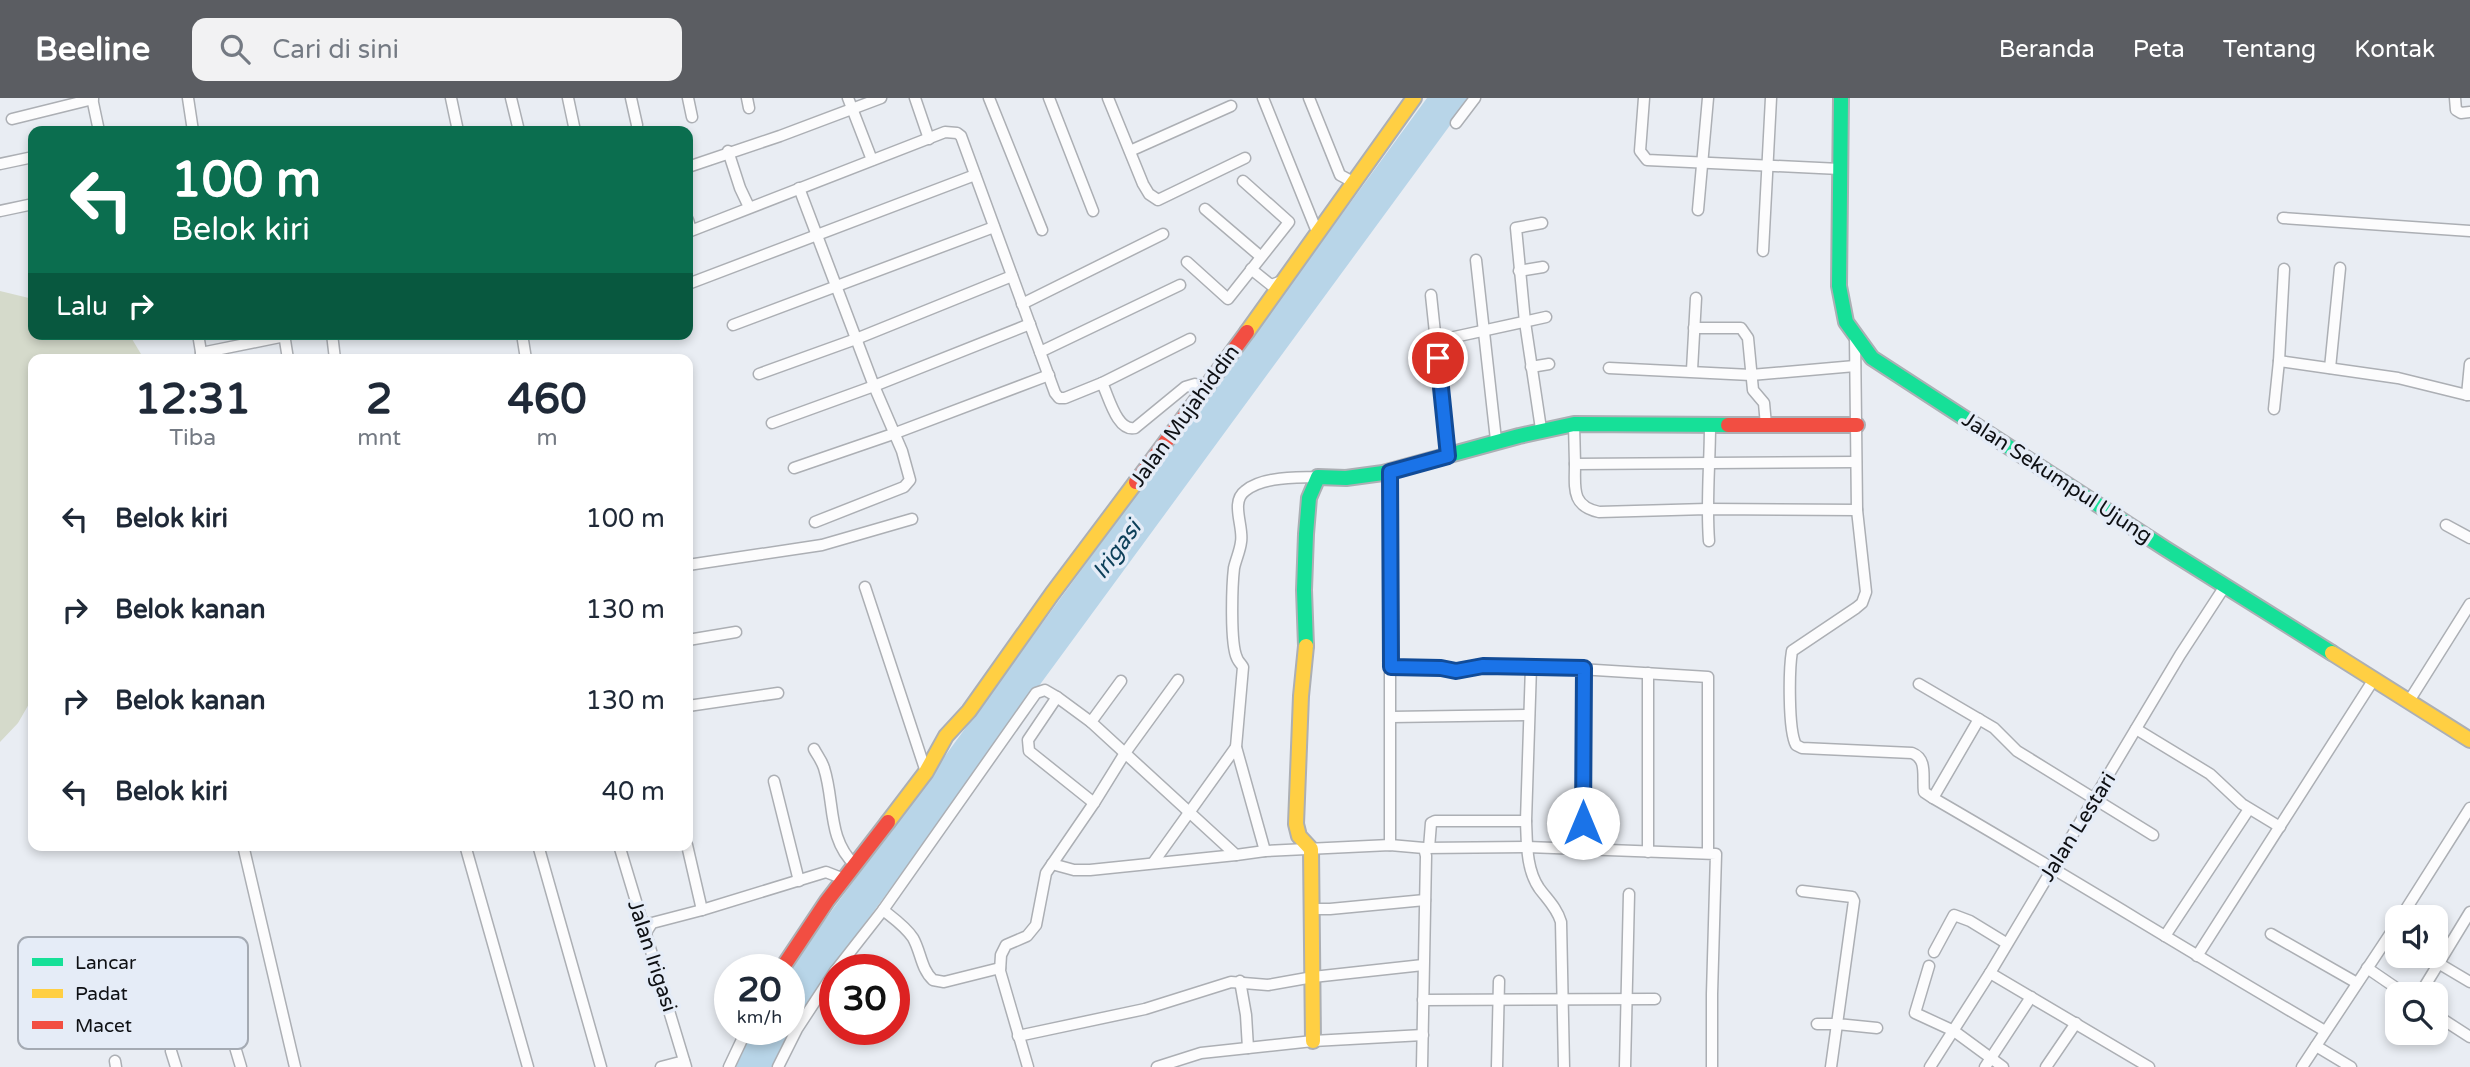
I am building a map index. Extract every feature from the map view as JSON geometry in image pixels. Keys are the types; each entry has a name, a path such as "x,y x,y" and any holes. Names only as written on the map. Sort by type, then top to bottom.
{"street":[{"path":"12,118 92,98 98,126"},
{"path":"188,98 192,126"},
{"path":"451,98 457,126"},
{"path":"511,98 518,126"},
{"path":"568,98 574,126"},
{"path":"631,98 637,125"},
{"path":"688,98 692,117"},
{"path":"848,98 872,160"},
{"path":"693,165 854,110 881,98"},
{"path":"915,98 929,139"},
{"path":"1049,98 1093,211"},
{"path":"1110,98 1149,194 1158,200 1245,158"},
{"path":"1263,98 1317,232"},
{"path":"1309,98 1340,175 1353,182"},
{"name":"Jalan Mujahiddin","path":"790,954 926,772 946,736 968,711 1207,387 1414,98"},
{"path":"1456,123 1475,98"},
{"path":"1644,98 1640,144 1644,158 1840,169"},
{"path":"1698,210 1708,98"},
{"path":"1763,251 1771,98"},
{"name":"Jalan Sekumpul Ujung","path":"1841,98 1839,286 1846,322 1872,358 2225,586 2470,740"},
{"path":"2455,98 2456,110 2461,113 2470,112"},
{"path":"991,99 1042,230"},
{"path":"1130,151 1231,106"},
{"path":"693,227 945,132 957,133 961,136 1059,398 1102,383 1190,339"},
{"path":"728,151 748,207"},
{"path":"0,164 28,158"},
{"path":"693,282 975,175"},
{"path":"1187,262 1228,299 1289,222 1243,181"},
{"path":"799,188 909,472 908,485 815,522"},
{"path":"0,211 28,205"},
{"path":"1205,209 1260,256"},
{"path":"2283,218 2470,231"},
{"path":"1541,429 1525,321 1516,228 1542,223"},
{"path":"733,325 994,227"},
{"path":"1023,304 1163,234"},
{"path":"1476,260 1496,440"},
{"path":"1519,271 1543,267"},
{"path":"2330,368 2340,268"},
{"path":"1251,269 1271,285 1282,281"},
{"path":"2274,409 2284,269"},
{"path":"759,374 856,339 1012,276"},
{"path":"1040,352 1180,285"},
{"path":"1431,295 1448,456"},
{"path":"1692,370 1696,298"},
{"path":"1436,341 1546,317"},
{"path":"772,423 1030,324"},
{"path":"1695,328 1745,330 1753,390 1765,406 1766,425"},
{"path":"1855,337 1857,510 1866,592 1862,603 1856,608 1792,651 1790,670 1793,741 1802,748 1919,755 1922,761 1924,792 2053,866 2197,956 2325,1031"},
{"path":"210,354 264,340"},
{"path":"2279,361 2398,378 2468,395 2470,364"},
{"path":"1531,367 1549,364"},
{"path":"1609,368 1751,375 1855,366"},
{"path":"794,468 893,434 1049,374"},
{"path":"1102,383 1118,418 1123,426 1129,429 1135,428 1185,387 1195,384 1207,387"},
{"path":"1265,851 1236,747 1243,667 1234,648 1232,585 1242,539 1238,502 1245,490 1282,479 1354,478 1390,472 1496,440 1574,424 1857,425"},
{"path":"1574,424 1576,494 1586,509 1599,512 1707,509 1857,510"},
{"path":"1709,541 1707,509 1710,425"},
{"path":"1575,464 1856,462"},
{"path":"1390,472 1390,845"},
{"path":"1312,1041 1311,849 1299,836 1296,824 1301,696 1307,640 1304,590 1306,534 1309,498 1318,478"},
{"path":"693,564 822,545 912,519"},
{"path":"2446,524 2470,538"},
{"name":"Jalan Lestari","path":"1930,1067 1990,973 2203,617 2225,586"},
{"path":"864,587 926,772"},
{"path":"2409,701 2470,604"},
{"path":"693,639 736,632"},
{"path":"1391,667 1456,671 1483,666 1531,666 1708,677 1708,853"},
{"path":"1531,666 1527,847 1536,882 1556,910 1561,922 1564,1067"},
{"path":"1583,849 1584,668"},
{"path":"1648,673 1648,852"},
{"path":"2197,956 2375,679"},
{"path":"1028,1067 1000,968 1006,945 1027,936 1036,925 1044,879 1052,864 1125,753 1178,680"},
{"path":"1091,722 1121,681"},
{"path":"1919,684 2003,735 2017,751 2153,835"},
{"path":"848,954 883,910 1037,693 1045,690 1091,722 1236,855"},
{"path":"693,705 778,694"},
{"path":"1057,697 1028,740 1027,748 1094,803"},
{"path":"1391,717 1529,715"},
{"path":"1933,798 1979,719"},
{"path":"2136,730 2210,774 2227,793 2280,827"},
{"path":"1153,863 1236,747"},
{"path":"814,749 823,765 840,848 855,865"},
{"path":"774,781 799,881"},
{"path":"2409,905 2470,808"},
{"path":"2165,936 2249,809"},
{"path":"1422,1067 1425,900 1431,823 1526,821"},
{"path":"1052,864 1074,870 1090,870 1265,851 1390,845 1716,853 1712,1067"},
{"path":"244,851 295,1067"},
{"path":"467,851 528,1067"},
{"path":"540,851 601,1067"},
{"name":"Jalan Irigasi","path":"621,851 685,1064"},
{"path":"688,851 702,910"},
{"path":"645,934 652,923 826,872 844,879"},
{"path":"1802,891 1850,896 1854,901 1831,1067"},
{"path":"1625,1067 1629,894"},
{"path":"1312,909 1425,900"},
{"path":"883,910 913,938 924,968 933,980 944,982 1000,968"},
{"path":"2448,949 2467,924 2470,912"},
{"path":"1934,952 1954,915 1970,921 2006,943"},
{"path":"2271,934 2357,983"},
{"path":"2302,1067 2385,941"},
{"path":"1018,1036 1145,1009 1231,982 1268,985 1313,977 1423,965"},
{"path":"1929,966 1913,1016 1954,1031 1988,1063 2003,1067"},
{"path":"2367,968 2387,982"},
{"path":"2448,968 2470,982"},
{"path":"1990,973 2149,1067"},
{"path":"1240,981 1248,1048"},
{"path":"1497,1067 1499,981"},
{"path":"778,1067 797,1028 819,994"},
{"path":"1988,1063 2031,998"},
{"path":"1423,1000 1655,999"},
{"path":"2046,1067 2076,1023"},
{"path":"2448,1023 2470,1037"},
{"path":"1816,1024 1877,1028"},
{"path":"1157,1067 1201,1053 1312,1041 1423,1035"},
{"path":"729,1067 739,1045"},
{"path":"2316,1046 2351,1067"},
{"path":"236,1049 241,1067"},
{"path":"172,1051 176,1067"},
{"path":"661,1067 685,1064"}],"green space":[{"path":"0,291 28,298 28,340 133,340 141,354 28,354 28,706 18,723 0,742"}],"water":[{"name":"Irigasi","path":"1427,98 1470,98 843,954 819,954 819,988 805,1008 805,954 800,954"},
{"path":"746,1045 784,1045 772,1067 736,1067"}],"traffic: fast":[{"path":"1841,98 1839,286 1846,322 1872,358 2332,653"},
{"path":"1306,646 1306,534 1309,498 1318,477 1346,478 1383,473 1574,424 1728,425"}],"traffic: slow":[{"path":"1247,332 1414,98"},
{"path":"888,822 926,772 946,736 969,711 1136,482"},
{"path":"1306,646 1301,696 1296,824 1299,836 1311,849 1313,1041"},
{"path":"2332,653 2470,740"}],"traffic: jam":[{"path":"1136,482 1247,332"},
{"path":"1728,425 1857,425"},
{"path":"792,954 827,901 888,822"}],"route":[{"path":"1438,358 1448,456 1390,472 1391,667 1456,671 1477,666 1584,668 1583,823"}]}
